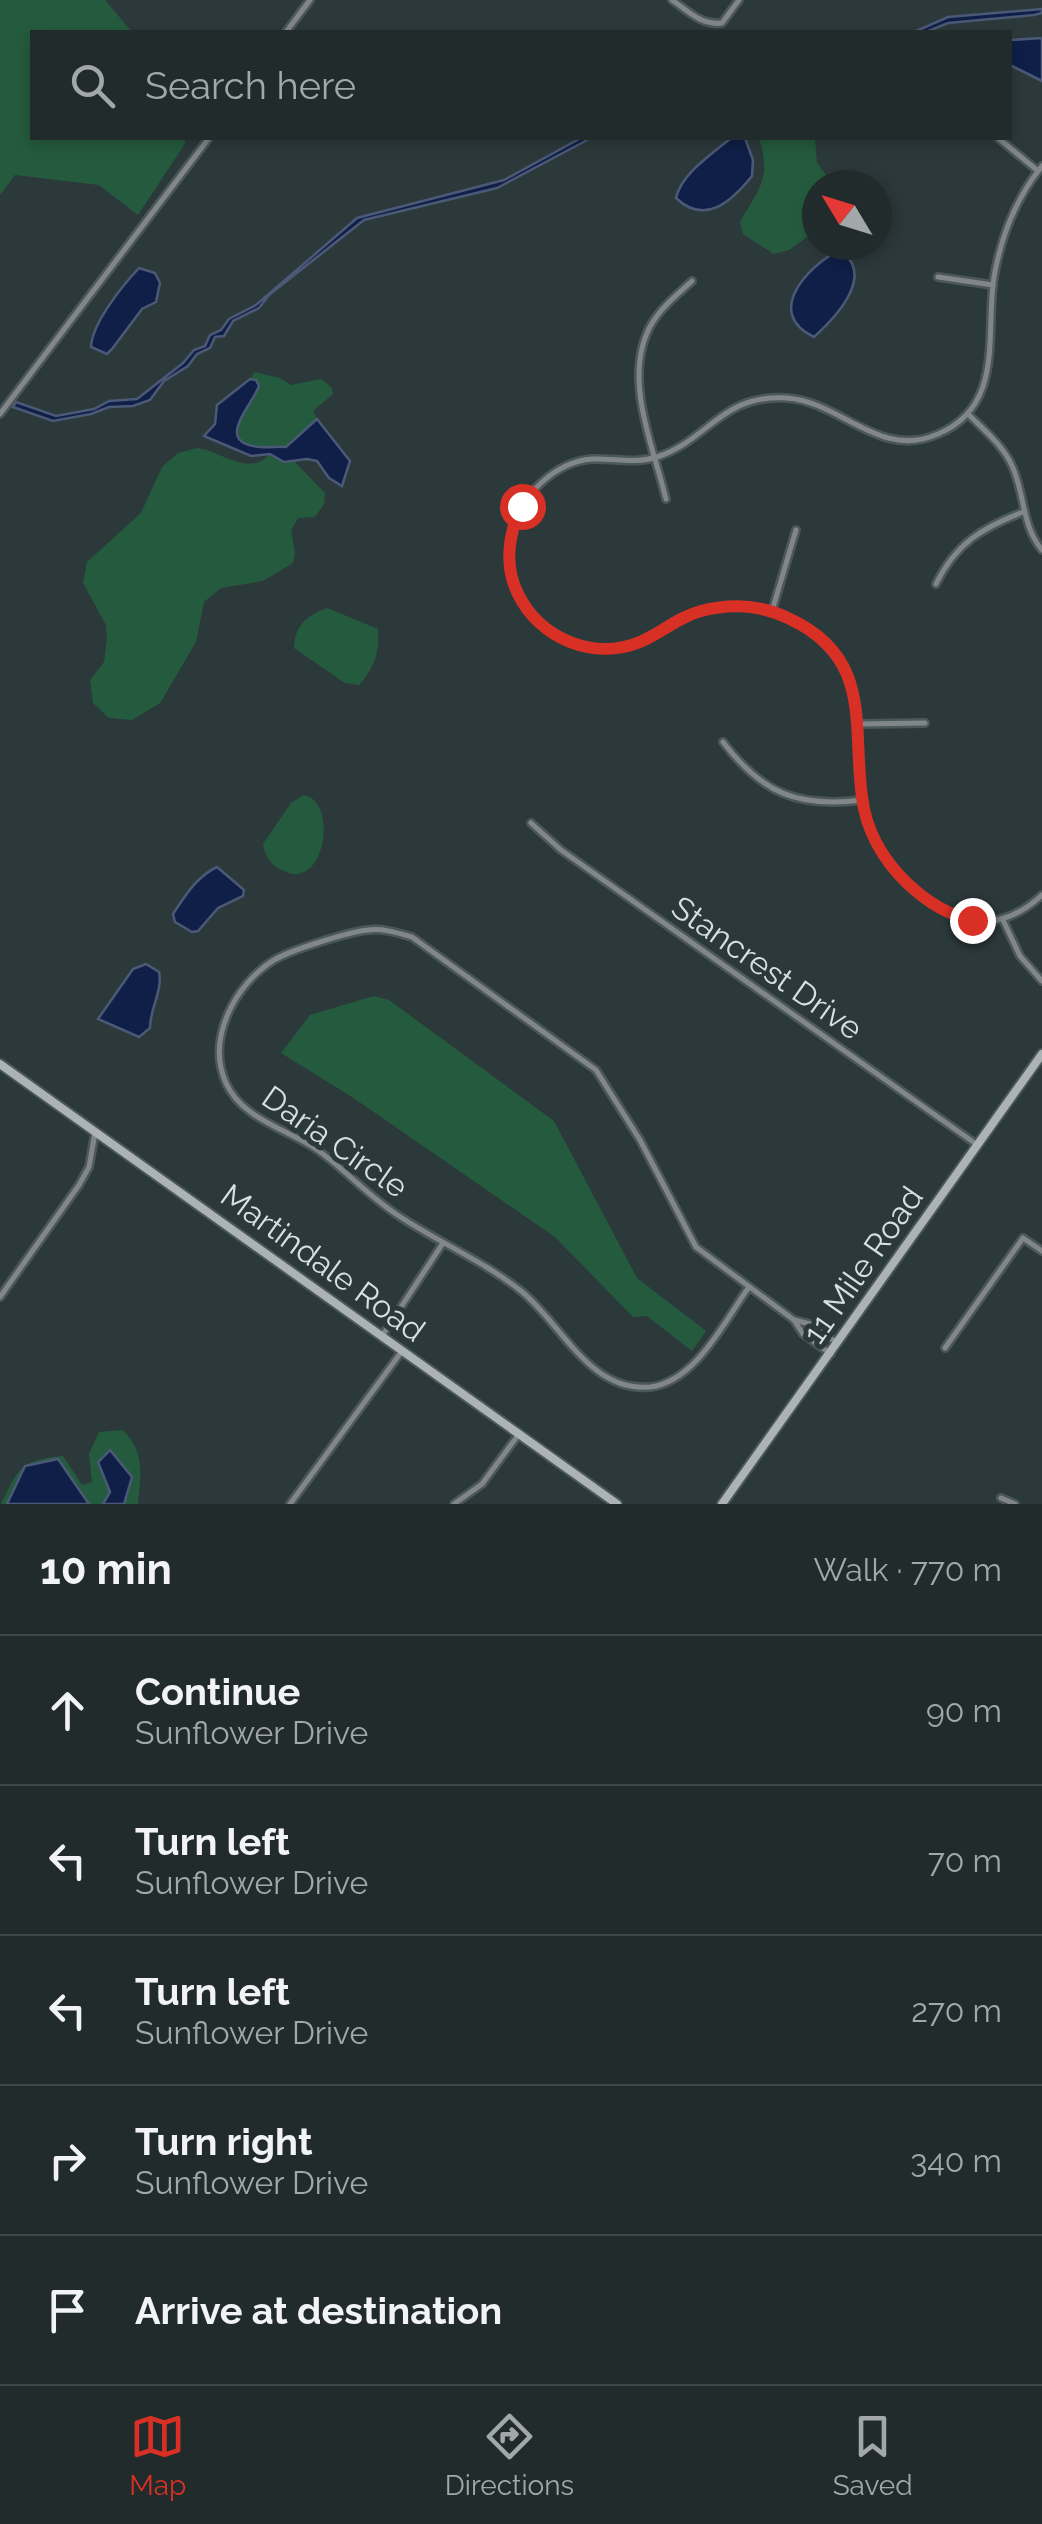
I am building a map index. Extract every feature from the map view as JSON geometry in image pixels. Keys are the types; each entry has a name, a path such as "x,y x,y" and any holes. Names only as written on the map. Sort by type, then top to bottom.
{"street":[{"path":"288,30 310,0"},
{"path":"672,0 712,24 722,23 739,0"},
{"path":"0,414 206,140"},
{"path":"1001,140 1040,169 1009,223 993,285 989,368 980,396 968,414 936,435 902,441 872,435 816,404 792,398 762,399 726,411 684,444 656,457 628,461 594,459 551,475 530,494 516,518 509,556 516,591 529,611 547,629 569,642 610,649 636,644 698,612 728,606 772,610 809,629 829,648 852,686 860,724 862,800 882,854 912,888 959,918 1003,920 1042,896"},
{"path":"938,278 993,285"},
{"path":"666,499 642,397 640,367 646,333 666,304 692,281"},
{"path":"968,414 1008,456 1030,532 1042,550"},
{"path":"936,584 961,545 987,526 1024,512"},
{"path":"772,610 796,530"},
{"path":"860,724 925,723"},
{"path":"723,742 749,774 768,787 822,802 862,800"},
{"name":"Stancrest Drive","path":"531,823 561,850 978,1146"},
{"path":"1003,920 1020,956 1042,981"},
{"name":"Daria Circle","path":"749,1288 697,1359 677,1378 650,1387 606,1377 589,1366 521,1291 392,1211 311,1146 250,1112 226,1083 219,1052 222,1027 229,1011 272,961 367,930 412,937 596,1070 640,1140 689,1238 706,1256 794,1320 810,1324 838,1343"},
{"name":"11 Mile Road","path":"722,1504 1042,1054"},
{"name":"Martindale Road","path":"0,1064 617,1504"},
{"path":"0,1298 79,1185 88,1167 96,1130"},
{"path":"945,1348 1023,1238 1042,1250"},
{"path":"382,1336 443,1244"},
{"name":"Daria Circle","path":"794,1320 803,1334 830,1354"},
{"path":"290,1504 402,1351"},
{"path":"454,1504 482,1484 519,1434"},
{"path":"1001,1498 1014,1504"}],"green space":[{"path":"0,0 105,0 130,30 30,30 30,140 186,142 138,215 99,185 15,175 0,195"},
{"path":"760,140 815,140 817,163 822,170 802,170 802,241 774,254 743,234 740,222 762,183 764,164"},
{"path":"254,372 291,385 321,379 332,388 333,394 313,411 317,419 286,448 261,447 239,439 239,422 259,386 251,379"},
{"path":"197,448 244,463 262,461 270,454 284,462 293,460 325,493 324,504 315,517 298,518 291,530 293,563 263,581 221,588 204,602 196,642 160,703 132,720 109,718 93,703 90,680 104,662 107,639 106,625 83,583 87,562 141,513 162,467 178,453"},
{"path":"327,608 378,629 375,659 359,685 345,683 294,648 303,622"},
{"path":"304,795 315,801 324,829 316,860 307,870 295,874 273,864 263,844 291,803"},
{"path":"374,996 389,1000 554,1121 637,1278 706,1331 692,1351 647,1316 633,1317 555,1237 352,1097 281,1053 310,1015"},
{"path":"123,1430 138,1456 138,1504 124,1504 128,1495 110,1492 103,1504 89,1504 58,1459 26,1466 63,1456 82,1485 92,1482 89,1454 99,1432"},
{"path":"25,1466 7,1504 1,1504 12,1481"}],"water":[{"path":"1042,9 1042,13 1034,15 948,23 919,30 948,17"},
{"path":"1042,38 1042,81 1012,66 1012,40"},
{"path":"577,140 587,140 497,188 364,220 269,295 259,308 233,321 224,336 215,337 210,348 164,381 150,400 53,421 13,407 16,402 56,416 94,409 109,401 137,399 194,350 205,346 210,335 221,330 229,319 256,305 357,218 504,180"},
{"path":"728,140 746,140 753,160 752,176 727,201 708,210 697,210 676,198 691,172"},
{"path":"824,260 850,260 854,283 842,307 814,337 799,327 792,316 792,303 796,291"},
{"path":"139,268 155,273 160,283 156,302 142,309 107,354 91,347 102,316"},
{"path":"250,379 259,386 239,423 239,439 261,447 286,447 317,419 350,461 342,486 329,478 317,461 284,462 270,454 251,456 204,436 215,424 217,405"},
{"path":"217,867 244,890 243,896 218,908 198,931 192,932 175,922 173,914 197,881"},
{"path":"146,964 159,972 159,986 150,1028 139,1037 98,1019 133,969"},
{"path":"110,1450 132,1477 124,1504 103,1504 110,1492 98,1462"},
{"path":"58,1459 89,1504 7,1504 25,1466"}],"route":[{"path":"522,506 510,541 510,568 516,591 538,621 569,642 583,647 624,647 649,638 680,618 728,606 772,610 798,622 820,639 846,672 856,699 862,800 878,845 912,888 948,913 972,920"}]}
